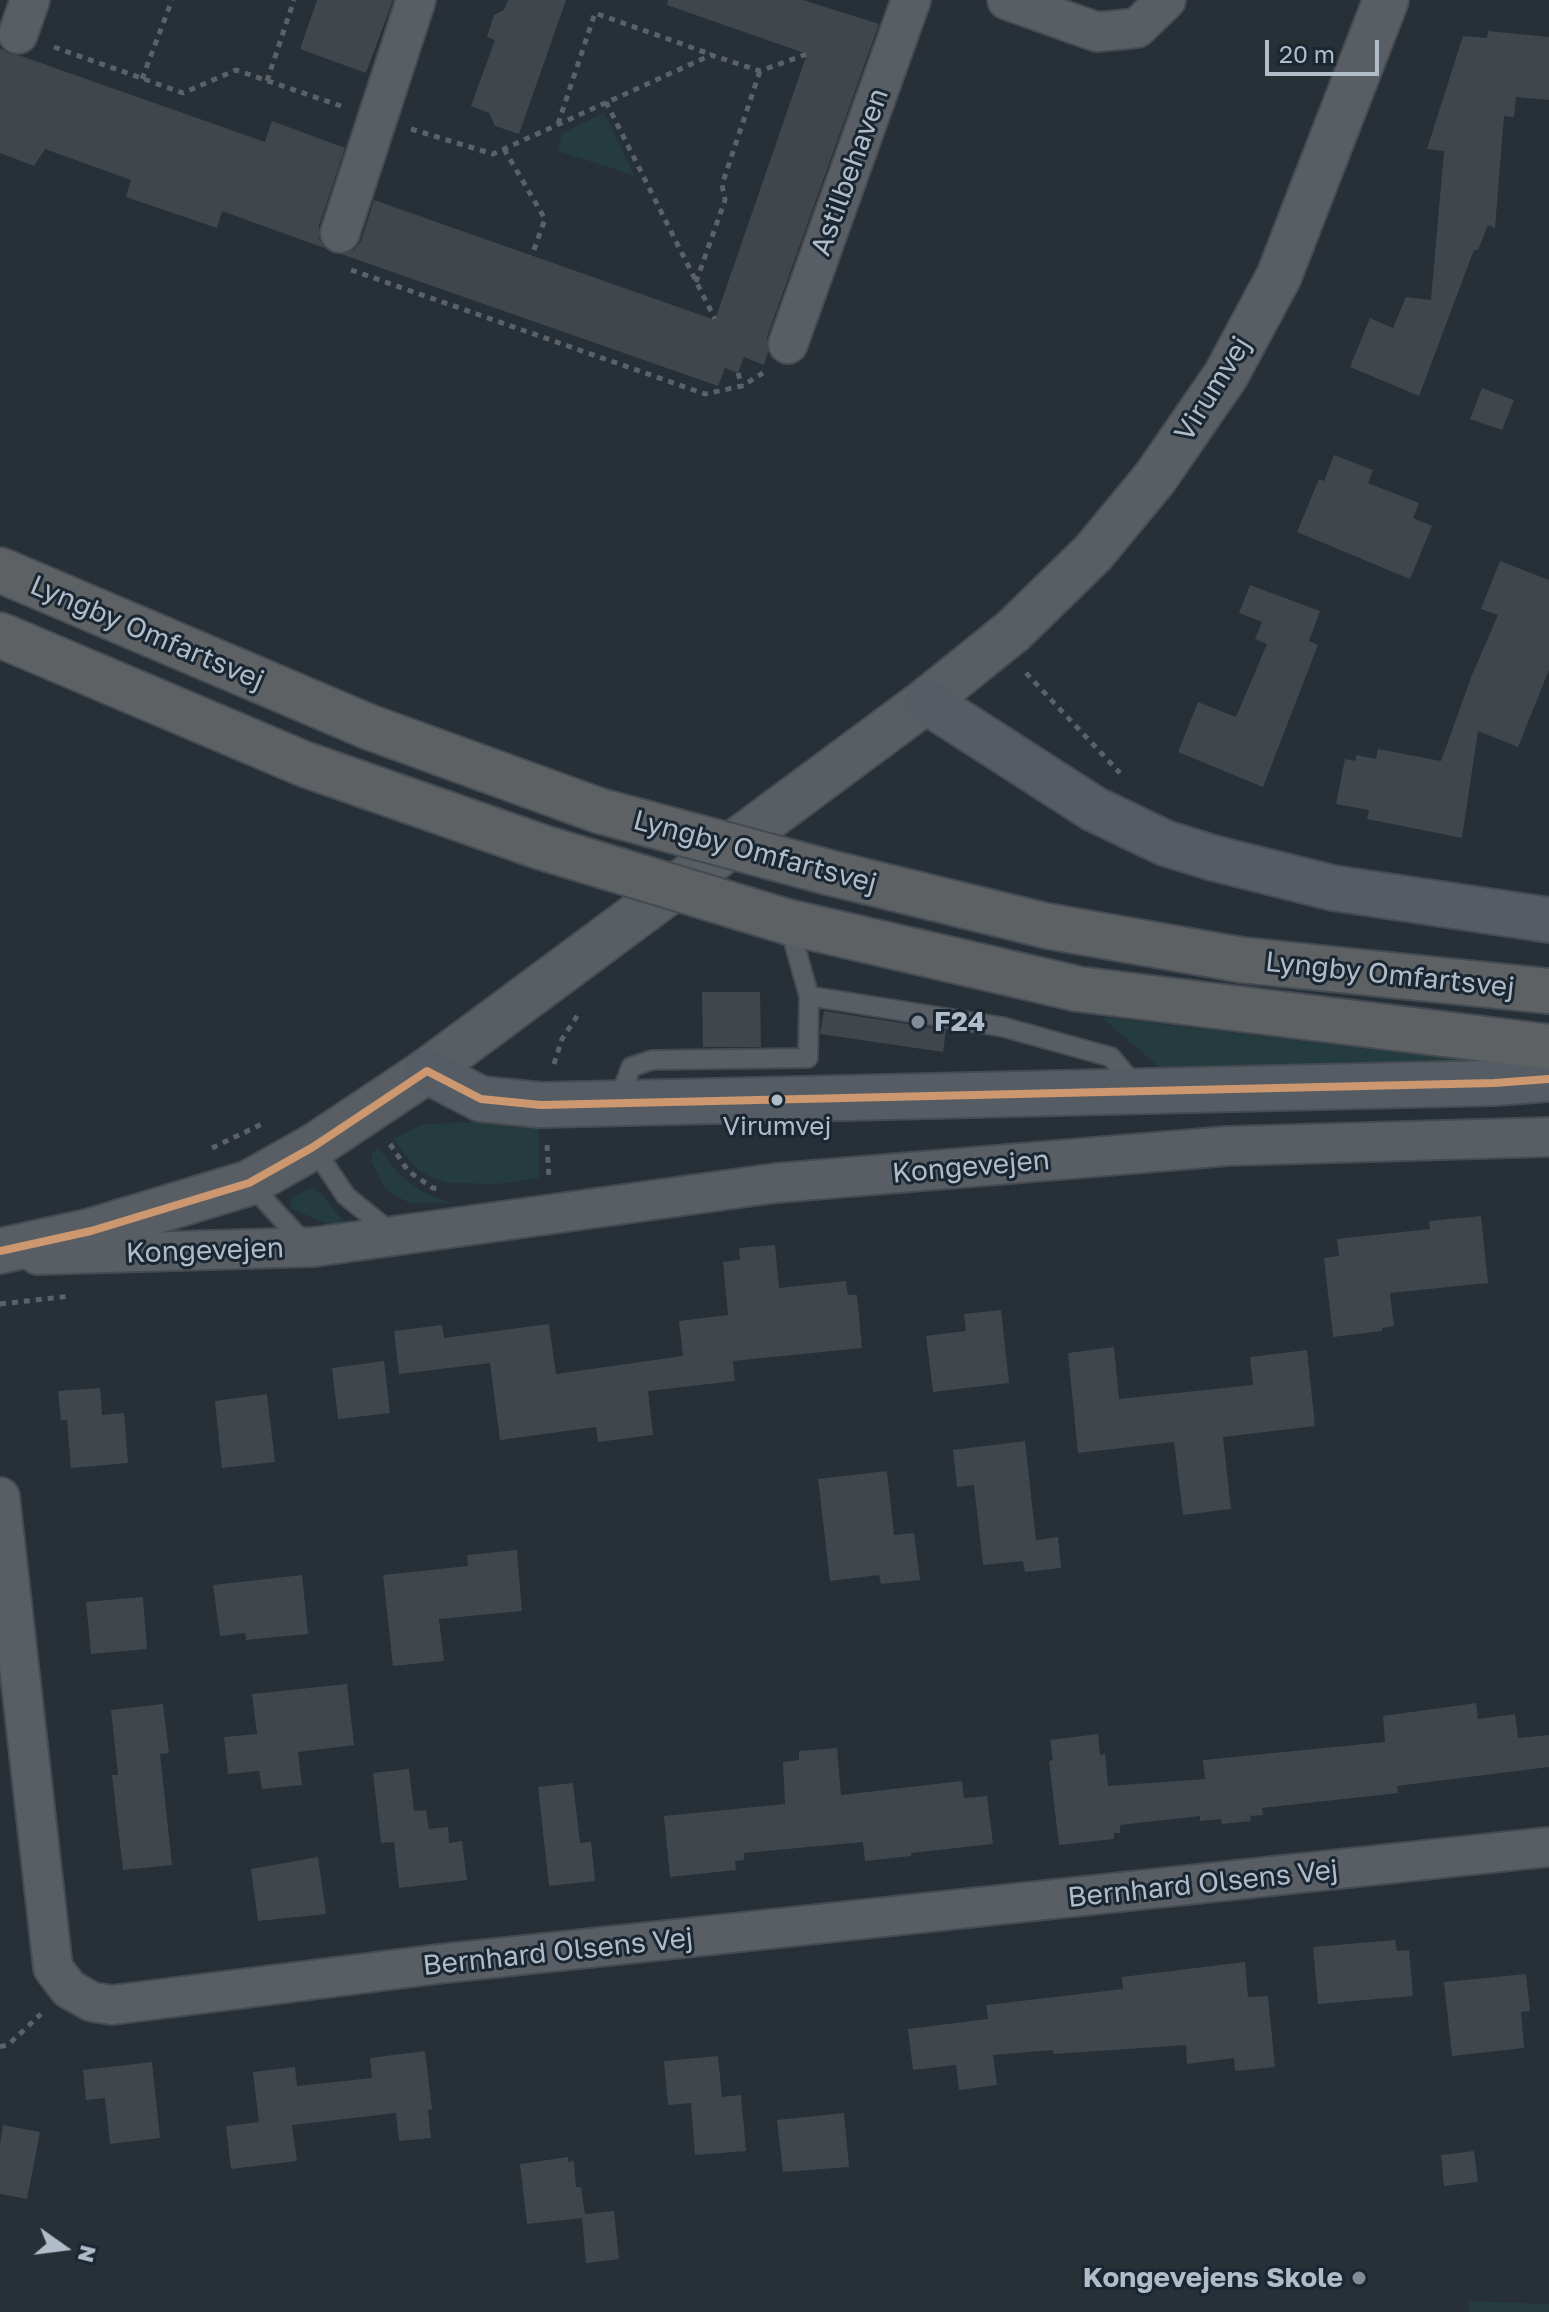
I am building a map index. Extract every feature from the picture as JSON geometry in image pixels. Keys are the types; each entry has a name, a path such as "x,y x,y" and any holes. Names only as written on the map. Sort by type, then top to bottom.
{"highway":[{"name":"Lyngby Omfartsvej","path":"0,570 369,727 600,811 831,873 1047,926 1242,960 1549,991"},
{"path":"0,635 304,764 541,847 788,922 1078,989 1549,1047"}],"main road":[{"path":"926,701 1094,809 1165,843 1333,888 1549,920"},
{"path":"427,1071 481,1099 541,1105 1494,1083 1549,1079"}],"street":[{"path":"340,233 416,0"},
{"name":"Astilbehaven","path":"788,344 911,0"},
{"path":"1007,0 1097,32 1137,28 1166,0"},
{"name":"Virumvej","path":"926,701 999,643 1093,553 1164,467 1226,375 1279,276 1386,0"},
{"name":"Kongevejen","path":"0,1254 91,1231 249,1183 313,1147 427,1071 926,701"},
{"name":"Kongevejen","path":"0,1254 314,1247 776,1183 1228,1146 1549,1137"},
{"path":"0,1497 53,1968 69,1989"},
{"name":"Bernhard Olsens Vej","path":"69,1989 92,2002 112,2005 438,1964 1549,1847"}],"lane":[{"path":"618,1103 631,1067 652,1060 808,1058 809,996 788,922"},
{"path":"809,996 1003,1027 1111,1057 1139,1090"},
{"path":"313,1147 346,1196 395,1235"},
{"name":"Kongevejen","path":"249,1183 295,1233 314,1247"}],"path":[{"path":"142,79 172,0"},
{"path":"267,81 294,0"},
{"path":"557,125 595,13 711,55"},
{"path":"696,282 725,200 722,185 760,71"},
{"path":"606,102 715,319"},
{"path":"504,149 545,219 532,255"},
{"path":"340,233 330,263 705,394 742,386 766,371 788,344"},
{"path":"509,325 512,314"},
{"path":"738,373 742,386"},
{"path":"999,643 1126,780"},
{"path":"368,1110 408,1171 433,1188 447,1190"},
{"path":"201,1152 269,1121"},
{"path":"537,1185 561,1182"},
{"path":"0,2047 9,2044 69,1989"}],"green space":[{"path":"604,113 635,176 558,151 562,133"},
{"path":"1101,1017 1536,1069 1174,1072 1157,1065"},
{"path":"539,1120 539,1178 497,1184 446,1183 428,1176 418,1170 393,1139 423,1124"},
{"path":"378,1147 397,1172 410,1183 451,1203 409,1203 386,1190 371,1161 372,1153"},
{"path":"312,1187 321,1193 348,1227 341,1230 292,1209 290,1198"},
{"path":"1469,2301 1549,2304 1549,2312 1469,2312"}],"building":[{"path":"317,0 393,0 366,73 300,49"},
{"path":"508,0 566,0 519,134 495,126 489,113 471,106 495,40 487,37 494,15 504,10"},
{"path":"668,0 803,0 879,24 767,337 768,352 764,365 744,357 738,373 725,368 718,386 341,254 354,250 361,241 374,200 715,320 807,54 667,5"},
{"path":"1488,31 1549,37 1549,100 1516,97 1514,117 1504,116 1495,228 1488,225 1478,250 1474,250 1419,396 1350,367 1370,318 1393,328 1406,297 1431,300 1444,151 1427,149 1463,36 1487,38"},
{"path":"0,48 265,142 272,121 345,148 319,226 319,238 324,248 222,211 217,228 126,197 131,180 45,149 34,166 0,153"},
{"path":"1482,388 1514,400 1502,430 1470,419"},
{"path":"1334,455 1373,470 1368,483 1419,503 1413,518 1432,526 1410,579 1297,532 1319,479 1324,481"},
{"path":"1500,561 1549,580 1549,670 1518,747 1478,731 1462,838 1367,819 1369,810 1336,804 1345,759 1356,761 1356,755 1376,759 1378,749 1441,761 1498,615 1481,609"},
{"path":"1250,585 1320,611 1309,641 1318,645 1263,787 1178,752 1198,702 1236,717 1267,644 1255,639 1262,622 1239,613"},
{"path":"702,992 760,992 761,1047 703,1047"},
{"path":"824,1011 946,1030 943,1052 820,1034"},
{"path":"1481,1216 1488,1283 1390,1293 1394,1326 1382,1328 1382,1331 1333,1337 1324,1258 1339,1256 1337,1239 1430,1229 1429,1221"},
{"path":"775,1245 779,1288 846,1281 848,1295 857,1295 862,1348 733,1361 735,1381 648,1391 653,1435 598,1442 596,1427 500,1440 490,1363 399,1374 394,1331 442,1325 444,1338 549,1324 556,1374 683,1356 679,1321 728,1315 723,1262 740,1260 739,1248"},
{"path":"1001,1310 1009,1383 933,1392 926,1336 966,1331 964,1314"},
{"path":"1114,1347 1119,1399 1253,1385 1250,1357 1307,1350 1315,1426 1223,1437 1231,1509 1183,1515 1174,1442 1078,1453 1068,1353"},
{"path":"384,1361 390,1413 338,1419 332,1368"},
{"path":"100,1388 102,1415 124,1413 128,1463 71,1468 67,1420 61,1420 58,1391"},
{"path":"267,1394 275,1462 222,1468 215,1401"},
{"path":"1025,1441 1036,1540 1058,1537 1061,1568 1025,1572 1023,1561 983,1565 974,1485 957,1487 953,1450"},
{"path":"887,1471 894,1535 914,1533 920,1580 881,1584 879,1575 830,1581 818,1479"},
{"path":"517,1550 522,1611 439,1619 444,1661 393,1666 383,1575 468,1566 467,1555"},
{"path":"302,1575 308,1634 246,1640 245,1633 220,1636 213,1585"},
{"path":"143,1597 147,1649 91,1654 86,1602"},
{"path":"347,1684 354,1745 298,1752 302,1785 262,1789 259,1771 228,1774 224,1737 257,1734 252,1694"},
{"path":"1476,1703 1478,1719 1515,1714 1518,1738 1549,1735 1549,1767 1397,1786 1398,1793 1262,1808 1263,1815 1250,1816 1251,1821 1222,1824 1221,1819 1200,1821 1200,1816 1120,1825 1120,1833 1114,1833 1114,1839 1059,1845 1049,1761 1053,1760 1050,1740 1098,1734 1100,1755 1105,1754 1108,1786 1205,1779 1203,1760 1385,1742 1383,1716"},
{"path":"163,1704 169,1753 160,1754 172,1865 123,1870 112,1775 118,1775 111,1710"},
{"path":"837,1748 841,1795 962,1781 964,1798 987,1796 993,1844 865,1861 863,1842 744,1853 744,1860 735,1861 736,1870 670,1877 664,1816 785,1804 783,1762 799,1760 799,1751"},
{"path":"409,1769 414,1811 426,1810 429,1829 448,1827 449,1843 462,1841 467,1880 399,1888 394,1842 381,1843 373,1773"},
{"path":"573,1783 580,1843 591,1842 595,1881 549,1886 538,1787"},
{"path":"318,1857 326,1914 258,1921 251,1869"},
{"path":"1395,1940 1397,1951 1409,1950 1413,1996 1318,2004 1313,1947"},
{"path":"1245,1962 1248,1997 1268,1996 1275,2067 1235,2071 1234,2058 1187,2064 1186,2045 993,2055 997,2085 959,2090 956,2065 913,2070 908,2029 988,2019 986,2005 1123,1989 1122,1977"},
{"path":"1526,1974 1530,2011 1521,2012 1524,2048 1452,2056 1444,1982"},
{"path":"425,2051 432,2109 428,2110 431,2138 399,2141 396,2113 292,2125 297,2161 231,2169 226,2126 259,2122 253,2072 295,2067 297,2086 372,2078 370,2058"},
{"path":"718,2056 722,2097 741,2095 746,2151 695,2155 691,2103 668,2105 664,2061"},
{"path":"152,2062 160,2138 110,2144 105,2098 86,2100 83,2070"},
{"path":"844,2113 849,2167 783,2172 777,2120"},
{"path":"3,2125 40,2132 27,2199 0,2194"},
{"path":"1474,2151 1478,2182 1444,2186 1441,2155"},
{"path":"568,2157 568,2162 574,2161 576,2187 581,2187 585,2214 614,2211 619,2259 586,2263 582,2218 527,2224 520,2164"}],"transit line":[{"path":"0,1251 91,1231 249,1183 313,1147 427,1071 481,1099 541,1105 1494,1083 1549,1079"}],"place":[{"name":"F24","path":"918,1022"},
{"name":"Virumvej","path":"777,1100"},
{"name":"Kongevejens Skole","path":"1359,2278"}]}
